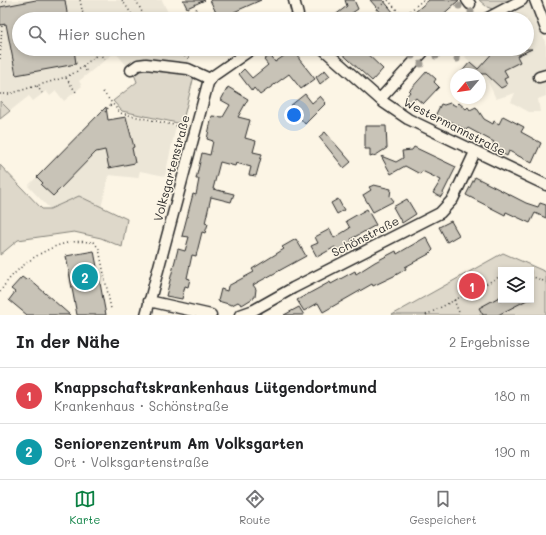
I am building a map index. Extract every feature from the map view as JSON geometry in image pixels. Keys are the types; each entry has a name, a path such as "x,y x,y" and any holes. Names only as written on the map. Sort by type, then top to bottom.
{"street":[{"path":"294,0 297,12"},
{"path":"499,12 522,0"},
{"path":"535,0 546,29"},
{"path":"131,70 138,65 146,64 188,69 210,79 242,56"},
{"name":"Westermannstraße","path":"331,56 380,100 408,119 546,185"},
{"path":"380,100 419,56"},
{"name":"Volksgartenstraße","path":"146,315 204,92 210,79"},
{"name":"Schönstraße","path":"240,315 254,310 293,288 440,213 453,199 475,152"},
{"path":"149,301 211,315"}],"path":[{"path":"2,2 8,0"},
{"path":"81,0 83,12"},
{"path":"122,0 130,12"},
{"path":"136,0 141,12"},
{"path":"376,10 387,0 398,12"},
{"path":"409,12 423,0"},
{"path":"196,7 197,12"},
{"path":"0,59 2,24"},
{"path":"102,56 105,60 107,59"},
{"path":"184,56 196,62"},
{"path":"0,93 9,94 66,77 83,67 94,57"},
{"path":"83,67 88,73"},
{"path":"66,77 76,92 74,94"},
{"path":"37,86 42,93"},
{"path":"103,92 120,113 194,130"},
{"path":"105,112 112,103"},
{"path":"0,292 13,275 35,256 69,243 94,242 99,249 111,309"},
{"path":"534,277 546,282"},
{"path":"426,315 498,278"},
{"path":"454,300 460,315"}],"shaded area":[{"path":"0,0 162,0 168,12 12,12 12,56 110,56 79,81 82,86 64,101 56,91 50,96 46,91 33,101 29,96 10,111 0,101"},
{"path":"479,0 514,0 495,10 487,7"},
{"path":"531,2 539,20 546,46 546,69 536,75 538,82 546,80 546,96 538,99 540,112 529,112 511,102 515,93 496,99 486,77 486,68 477,68 465,57 534,56 534,12 507,12"},
{"path":"118,56 187,56 196,77 134,74"},
{"path":"149,68 187,72 194,76 182,124 122,111 113,101 137,82 134,74 141,69"},
{"path":"0,101 10,111 0,119"},
{"path":"107,114 109,120 132,116 176,126 165,176 140,171 138,178 109,175 101,208 79,196 50,209 28,186 89,123 90,124 98,116"},
{"path":"0,165 42,209 50,209 79,196 127,219 122,247 101,238 74,232 18,240 0,255"},
{"path":"503,253 546,272 546,315 392,315"}],"building":[{"path":"36,0 65,0 67,12 12,12 12,55 6,24 0,25 0,7"},
{"path":"183,0 205,0 187,8"},
{"path":"210,0 261,0 234,12 216,12"},
{"path":"345,0 354,0 358,9 354,12 339,12 347,6"},
{"path":"370,0 383,0 393,12 380,12"},
{"path":"429,0 459,0 446,12 415,12"},
{"path":"12,56 75,56 76,64 16,75"},
{"path":"269,56 271,56 275,62 284,56 299,56 299,59 315,79 301,89 289,74 260,95 254,88 252,91 239,74 244,69 252,78 268,65 264,60"},
{"path":"345,56 369,56 383,69 372,81"},
{"path":"490,56 517,56 520,62 504,70 508,77 504,79 507,85 501,88 486,74 486,68 479,68"},
{"path":"470,62 477,68 465,68"},
{"path":"325,70 330,76 320,84 316,77"},
{"path":"427,71 436,79 434,82 439,87 423,104 416,98 410,103 405,98 410,92 409,91"},
{"path":"228,87 248,99 238,117 250,120 245,138 256,141 253,152 262,154 256,176 249,175 251,167 236,163 235,166 220,162 213,189 234,194 231,202 211,197 205,223 208,224 205,233 202,232 196,256 192,255 187,278 190,279 188,287 185,286 182,299 166,296 178,249 185,251 189,237 182,236 193,194 196,195 199,179 196,179 202,153 210,155 213,141 207,139 212,116 223,117 230,105 221,100"},
{"path":"305,94 312,103 320,96 326,103 305,124 290,106"},
{"path":"450,103 456,106 460,104 466,109 468,107 470,110 476,107 484,119 493,124 494,121 499,124 503,116 524,127 521,132 541,143 532,163 509,151 507,156 491,147 494,142 468,128 466,130 450,121 449,124 435,116 441,104 444,105"},
{"path":"106,107 108,120 126,117 134,147 132,148 135,163 109,168 105,150 96,152 53,196 41,185 43,183 37,177"},
{"path":"365,126 386,126 387,148 370,157 370,149 365,149"},
{"path":"325,132 351,162 344,168 319,137"},
{"path":"414,147 456,167 441,197 433,193 441,180 422,171 420,174 405,166 391,174 381,156 396,162 403,158 402,151 412,150"},
{"path":"475,177 526,203 538,207 540,203 546,205 546,218 535,213 530,223 506,212 505,215 466,195"},
{"path":"374,185 391,189 390,196 394,201 373,212 363,195 371,190 369,187"},
{"path":"338,199 344,210 337,214 331,203"},
{"path":"407,199 416,214 402,223 393,207"},
{"path":"367,209 376,225 351,239 354,244 338,252 335,247 317,257 311,246 318,243 315,237 330,229 334,238 350,228 346,221"},
{"path":"451,221 459,235 447,242 439,227"},
{"path":"426,237 433,250 429,254 405,267 406,269 394,276 373,286 372,284 323,312 318,303 304,311 297,300 330,282 331,284 355,271 356,274 396,251 397,254"},
{"path":"296,239 306,256 253,285 256,289 255,297 242,305 238,302 232,305 218,301 221,289 227,291 228,286 254,272 252,269 284,249 282,247"},
{"path":"94,251 106,315 77,315 66,256"},
{"path":"22,277 26,280 28,278 70,315 27,315 9,300 15,292 11,289"},
{"path":"498,298 498,303 521,303 498,315 483,315 479,308"},
{"path":"299,307 304,315 284,315"}],"place":[{"name":"Seniorenzentrum Am Volksgarten","path":"85,277"},
{"name":"Knappschaftskrankenhaus Lütgendortmund","path":"472,286"}]}
